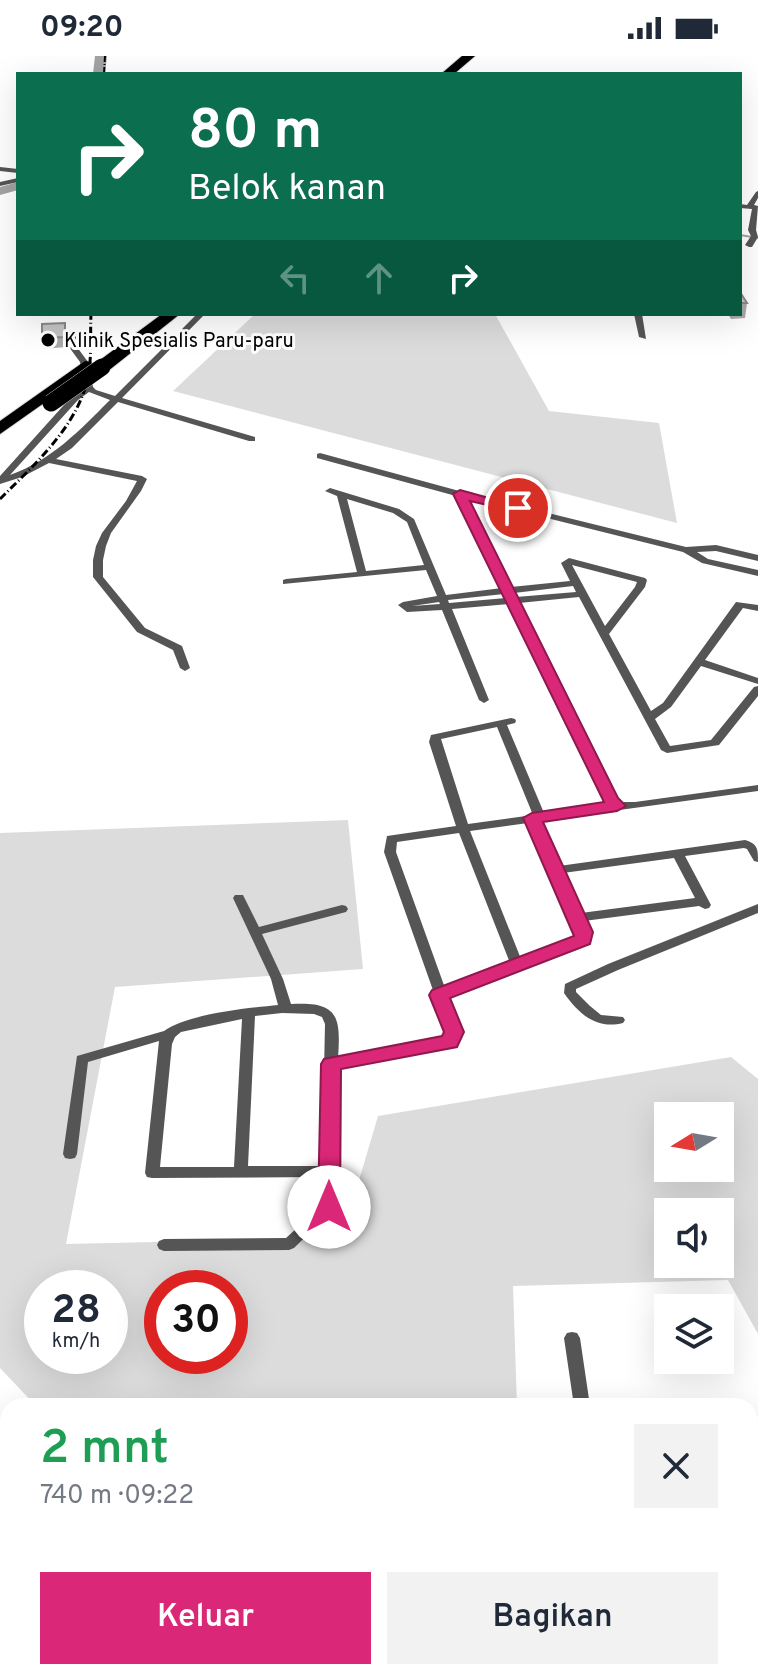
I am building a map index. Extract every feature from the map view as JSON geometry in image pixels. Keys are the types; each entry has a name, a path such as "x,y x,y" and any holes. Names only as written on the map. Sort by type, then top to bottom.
{"highway":[{"path":"449,72 469,56"},
{"path":"459,72 479,56"},
{"path":"102,361 156,316"},
{"path":"0,429 169,316"},
{"path":"0,448 49,397"}],"street":[{"path":"751,242 751,207 758,193"},
{"path":"0,481 23,475 50,461 69,446 199,316"},
{"path":"638,316 643,337"},
{"path":"72,333 73,347 84,362 89,388"},
{"path":"89,388 115,400 252,439"},
{"path":"0,481 75,398 89,388"},
{"path":"320,456 686,550 705,561 758,573"},
{"path":"50,461 142,479 109,527 99,553 98,577 141,630 178,648 185,668"},
{"path":"330,491 408,517 484,700"},
{"path":"460,494 611,800 617,806"},
{"path":"342,496 362,574"},
{"path":"686,550 716,548 758,558"},
{"path":"705,561 716,548"},
{"path":"604,634 642,580 571,560 566,563 579,588 649,718 667,750 715,743 758,689"},
{"path":"286,582 429,567"},
{"path":"443,602 579,588"},
{"path":"649,718 667,705 740,604 758,608"},
{"path":"700,662 755,678"},
{"path":"439,995 517,966 584,940 536,818 506,722 435,737 441,767 517,966"},
{"path":"331,1064 450,1042 454,1032 389,844 397,837 758,788"},
{"path":"556,870 745,844 752,847 758,858"},
{"path":"577,918 705,904 678,853"},
{"path":"239,898 277,979 286,1010"},
{"path":"618,1020 609,1023 597,1019 570,993 570,987 758,908"},
{"path":"254,932 342,909"},
{"path":"70,1154 82,1059 169,1034 177,1028 249,1012 316,1010 327,1014 331,1021 329,1207 289,1244 164,1245"},
{"path":"241,1172 249,1012"},
{"path":"169,1034 165,1044 152,1173 329,1171"},
{"path":"572,1338 581,1398"}],"shaded area":[{"path":"253,316 496,316 549,411 659,423 677,523 173,391"},
{"path":"348,820 363,969 115,987 66,1244 342,1238 378,1116 731,1057 758,1079 758,1334 728,1280 513,1286 517,1398 28,1398 0,1368 0,833"}],"building":[{"path":"65,323 65,337 42,338 42,324"}],"waterway":[{"path":"99,72 101,56"},
{"path":"0,191 16,187"},
{"path":"742,235 758,238"}],"railway":[{"path":"104,72 105,56"},
{"path":"0,499 53,444 75,412 88,377 91,316"}],"place":[{"name":"Klinik Spesialis Paru-paru","path":"48,340"}],"route":[{"path":"329,1207 331,1064 450,1042 454,1032 439,995 584,940 532,818 617,806 611,800 460,494 518,508"}]}
